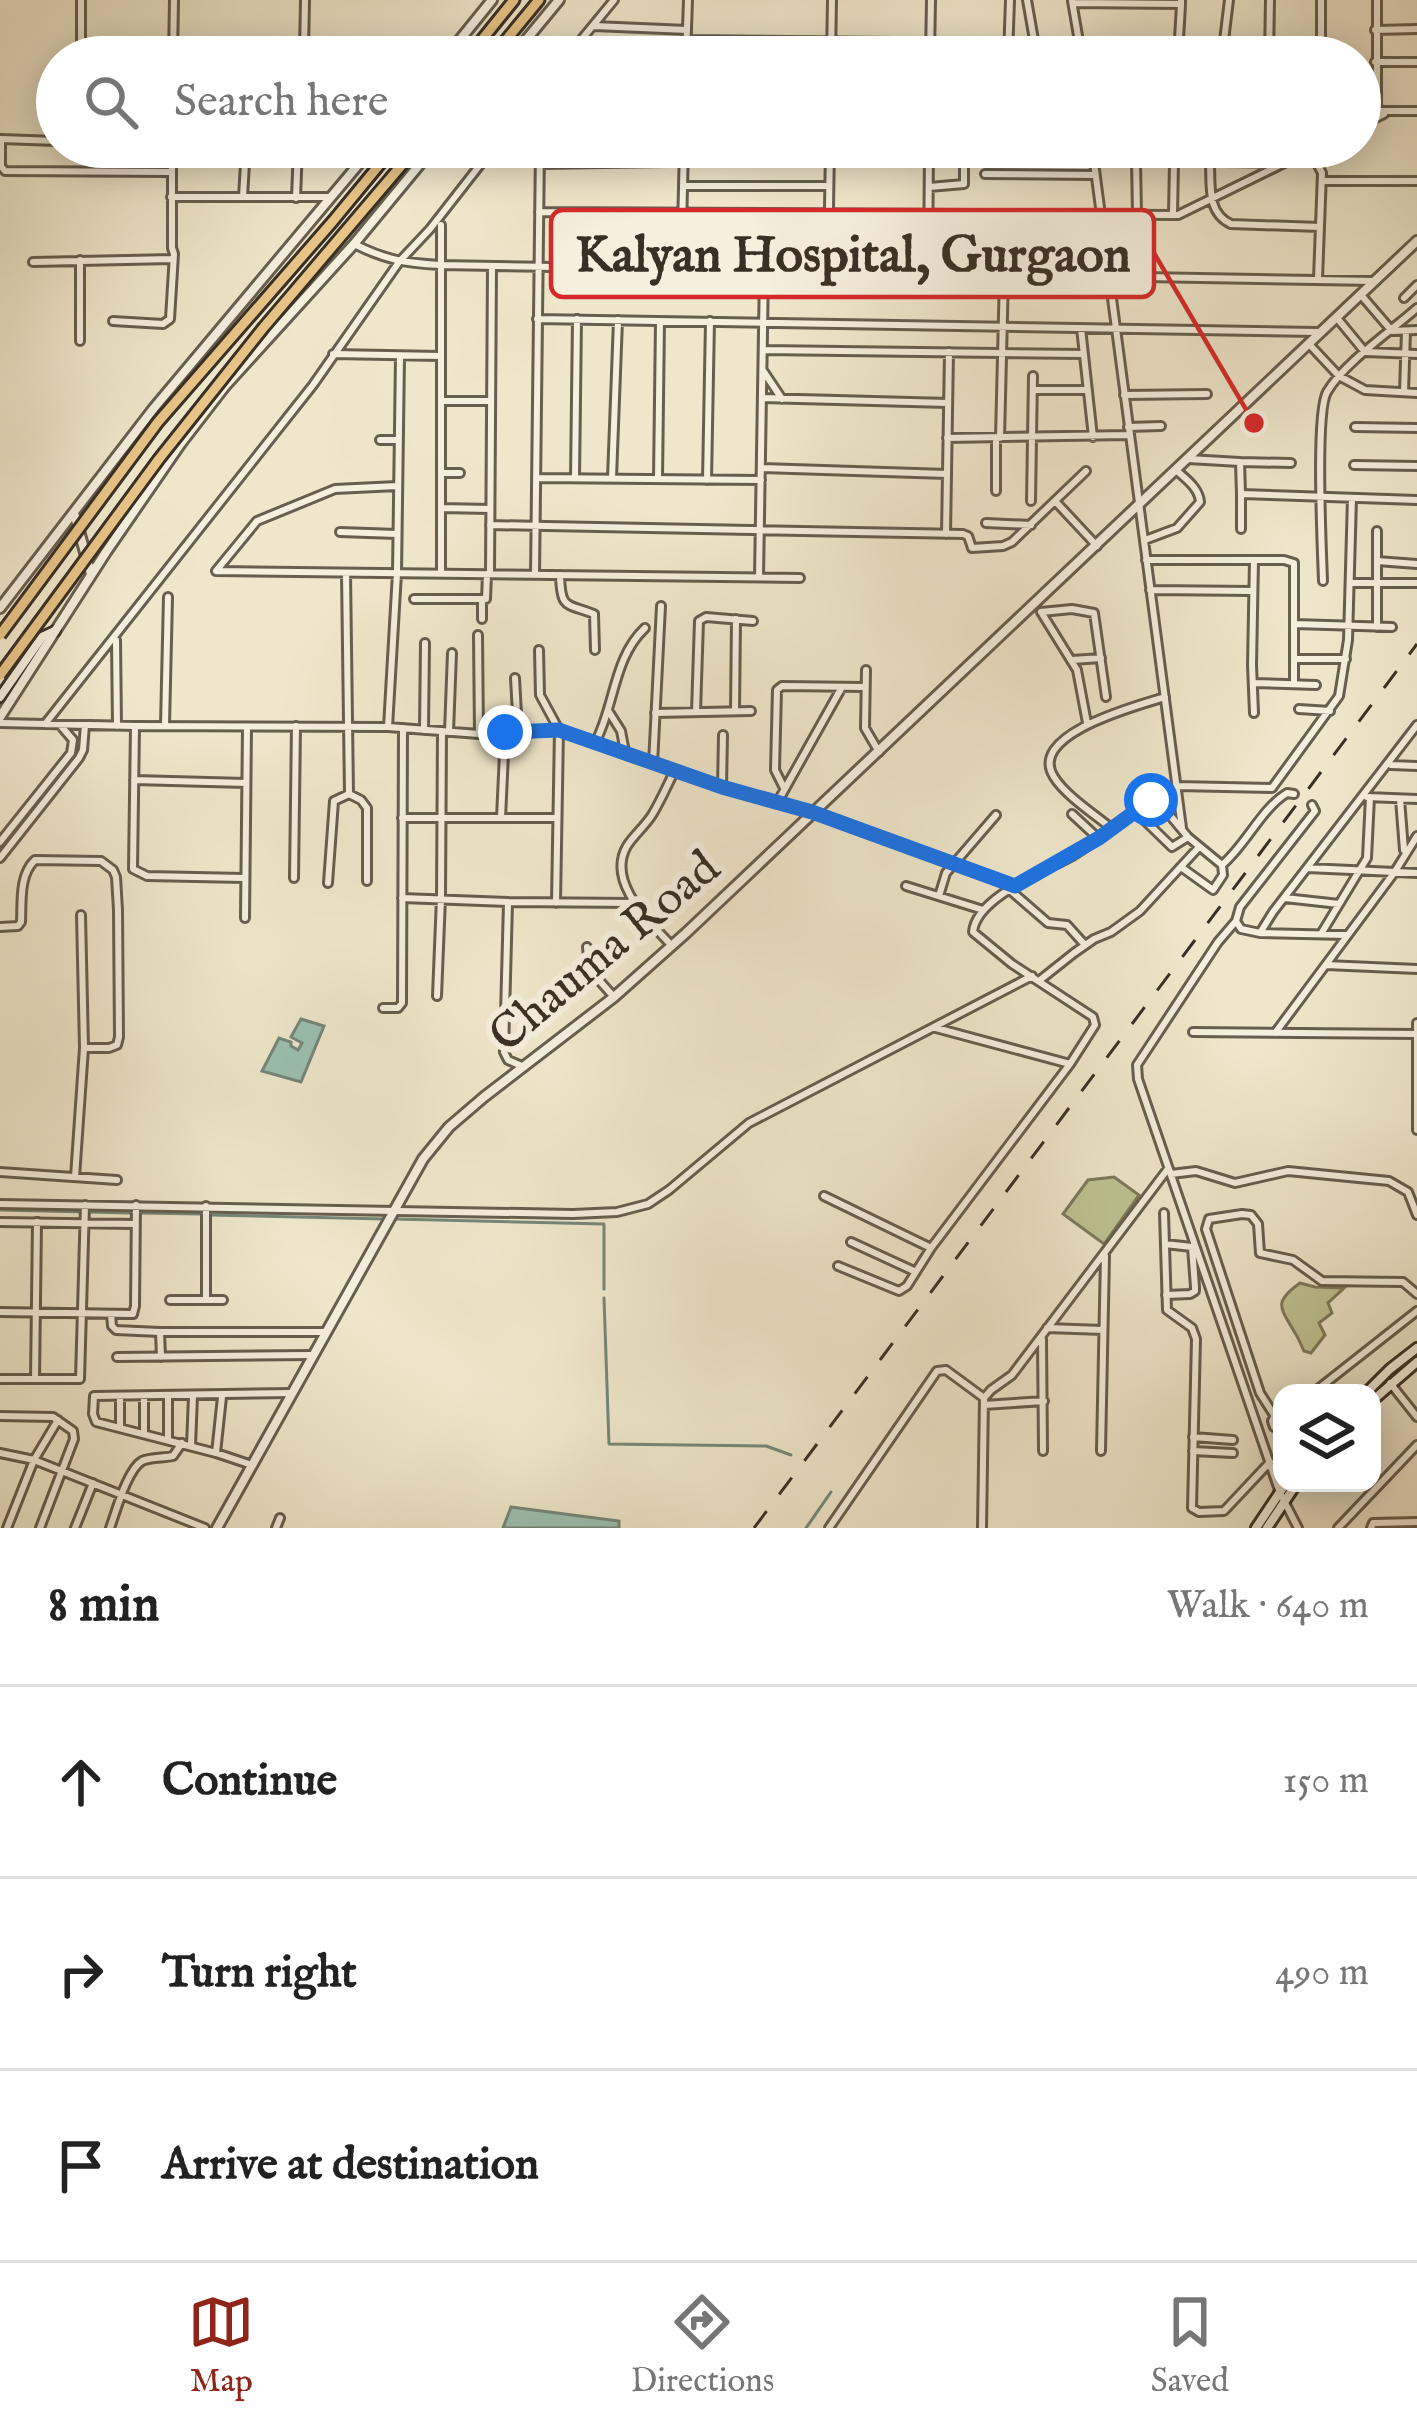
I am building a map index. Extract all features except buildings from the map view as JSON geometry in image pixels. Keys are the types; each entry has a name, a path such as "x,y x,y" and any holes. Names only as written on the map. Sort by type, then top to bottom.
{"highway":[{"path":"485,36 514,0"},
{"path":"509,36 539,0"},
{"path":"0,635 158,422 376,168"},
{"path":"0,675 159,459 399,168"}],"street":[{"path":"81,0 81,36"},
{"path":"173,36 174,0"},
{"path":"304,36 305,0"},
{"path":"463,36 492,0"},
{"path":"529,36 559,0"},
{"path":"585,36 614,0"},
{"path":"687,35 688,0"},
{"path":"831,36 832,0"},
{"path":"930,36 931,0"},
{"path":"1008,36 1010,0"},
{"path":"1027,0 1033,36"},
{"path":"1225,36 1229,0"},
{"path":"1269,36 1270,0"},
{"path":"1321,0 1321,36"},
{"path":"1376,36 1377,0"},
{"path":"1078,36 1072,2 1181,2 1179,36"},
{"path":"594,26 711,36"},
{"path":"1376,30 1417,29"},
{"path":"1381,62 1417,62"},
{"path":"1381,111 1417,111"},
{"path":"1381,115 1389,111"},
{"path":"36,140 1,140 5,171 171,172"},
{"path":"112,321 167,323 170,319 171,168"},
{"path":"243,197 245,168"},
{"path":"296,197 297,168"},
{"path":"0,608 4,595 154,408 356,168"},
{"path":"417,168 225,386 92,576 0,720 135,727 388,727 479,734 559,730 954,863 1012,888 1048,923 1067,925 1084,945"},
{"path":"45,724 313,385 398,262 478,168"},
{"path":"536,575 540,168"},
{"path":"681,269 684,168"},
{"path":"828,271 830,168"},
{"path":"928,273 929,168"},
{"path":"928,187 964,184 964,168"},
{"path":"1094,168 1186,834"},
{"path":"1136,168 1137,214"},
{"path":"1173,215 1177,168"},
{"path":"1210,168 1211,200 1222,220 1320,226"},
{"path":"538,212 1173,215 1276,168"},
{"path":"1318,279 1320,168"},
{"path":"985,174 1095,175"},
{"path":"1322,181 1417,181"},
{"path":"683,187 829,186"},
{"path":"171,197 332,197"},
{"path":"441,225 441,574"},
{"name":"Chauma Road","path":"217,1528 423,1159 449,1127 671,946 1038,608 1417,241"},
{"path":"354,244 398,262 440,265 1375,281"},
{"path":"33,262 172,259"},
{"path":"80,260 80,341"},
{"path":"482,619 489,574 492,266"},
{"path":"759,577 764,270"},
{"path":"996,491 1004,274"},
{"path":"1404,298 1417,285"},
{"path":"1361,295 1392,331 1417,330"},
{"path":"1322,581 1324,396 1365,352 1417,308"},
{"path":"1337,318 1365,352 1417,354"},
{"path":"537,319 1322,332"},
{"path":"575,478 577,319"},
{"path":"612,478 618,320"},
{"path":"658,479 660,321"},
{"path":"707,480 710,322"},
{"path":"1081,328 1093,437"},
{"path":"1404,392 1406,331"},
{"path":"1309,344 1340,376 1365,391 1417,393"},
{"path":"763,350 1083,353"},
{"path":"946,534 949,352"},
{"path":"333,354 441,356"},
{"path":"388,727 397,574 400,357"},
{"path":"762,369 782,399"},
{"path":"1032,523 1033,376"},
{"path":"1033,390 1088,391"},
{"path":"1124,395 1207,394"},
{"path":"762,398 948,403"},
{"path":"441,401 491,401"},
{"path":"947,438 1093,437 1161,426"},
{"path":"1355,427 1417,428"},
{"path":"380,440 399,440"},
{"path":"1188,459 1291,463"},
{"path":"1240,463 1240,529"},
{"path":"1354,465 1417,466"},
{"path":"761,468 947,474"},
{"path":"1144,541 1177,528 1200,502 1195,487 1176,470"},
{"path":"490,525 946,534 966,535 971,548 994,547 1012,542 1086,471"},
{"path":"441,472 460,472"},
{"path":"536,478 761,480"},
{"path":"398,486 335,489 257,521 216,571 800,578"},
{"path":"1241,494 1417,500"},
{"path":"1177,786 1272,788 1330,711 1339,696 1346,659 1352,498"},
{"path":"1055,501 1097,546"},
{"path":"441,508 490,509"},
{"path":"73,512 92,576"},
{"path":"986,523 1032,523"},
{"path":"1377,531 1377,627"},
{"path":"340,532 398,534"},
{"path":"1146,560 1294,563 1294,684"},
{"path":"1254,560 1254,713"},
{"path":"1377,561 1417,564"},
{"path":"346,573 350,794 367,808 367,881"},
{"path":"560,575 564,603 594,614 595,650"},
{"path":"1351,583 1417,583"},
{"path":"1150,590 1253,591"},
{"path":"165,726 168,597"},
{"path":"414,599 482,600"},
{"path":"653,764 661,607"},
{"path":"1038,608 1094,613 1106,697"},
{"path":"1038,608 1072,660 1088,723"},
{"path":"696,712 699,621 706,617 753,621"},
{"path":"735,711 736,619"},
{"path":"1295,624 1392,627"},
{"path":"595,743 609,712 622,661 645,628"},
{"path":"0,697 42,637 56,632"},
{"path":"478,634 479,734"},
{"path":"116,638 117,726"},
{"path":"424,730 425,643"},
{"path":"538,650 540,695 559,730 556,903"},
{"path":"436,996 440,818 452,653"},
{"path":"1072,660 1101,658"},
{"path":"1294,659 1346,659"},
{"path":"866,670 865,728 879,752"},
{"path":"515,678 518,732"},
{"path":"1252,683 1316,685"},
{"path":"776,803 842,687"},
{"path":"784,788 775,770 777,689 866,687"},
{"path":"1112,830 1056,781 1049,766 1051,758 1063,741 1088,723 1165,697"},
{"path":"1299,709 1330,711"},
{"path":"655,713 751,711"},
{"path":"609,712 621,730 625,752"},
{"path":"60,725 73,740 85,740"},
{"path":"0,858 79,758 85,725"},
{"path":"1260,933 1417,725"},
{"path":"294,878 296,726"},
{"path":"135,727 133,869 147,876 244,878"},
{"path":"245,918 248,727"},
{"path":"382,1008 398,1008 402,1003 403,728"},
{"path":"501,818 505,732"},
{"path":"722,787 723,735"},
{"path":"0,842 71,753 73,740"},
{"path":"1388,765 1417,766"},
{"path":"671,946 634,902 621,861 675,771"},
{"path":"134,780 246,783"},
{"path":"328,883 334,801 350,794"},
{"path":"1180,867 1213,890 1222,866 1279,797 1294,794"},
{"path":"1366,797 1417,799"},
{"path":"1321,934 1367,858 1366,797"},
{"path":"1400,799 1404,854"},
{"path":"838,1266 899,1291 907,1286 1095,1025 1096,1020 973,932 974,921 983,910 1112,830 1151,800 1222,866"},
{"path":"1298,1528 1270,1462 1137,1066 1236,922 1240,907 1315,811 1312,805"},
{"path":"1136,812 1172,848 1186,834"},
{"path":"1072,814 1099,838"},
{"path":"940,896 944,876 996,815"},
{"path":"402,818 557,818"},
{"path":"1275,1033 1417,836"},
{"path":"0,1204 206,1206 391,1216 595,1214 648,1204 749,1123 1036,978 1112,932 1140,911 1199,847"},
{"path":"0,927 21,922 24,878 35,860 101,861 113,870 119,1037 117,1045 109,1048 84,1048"},
{"path":"1307,868 1417,873"},
{"path":"906,886 983,910"},
{"path":"402,898 634,902"},
{"path":"1285,898 1340,904"},
{"path":"508,902 504,1052 508,1060 524,1067"},
{"path":"75,1177 84,1048 81,915"},
{"path":"1236,922 1260,933 1346,935"},
{"path":"586,947 589,969 614,997"},
{"path":"1326,965 1417,969"},
{"path":"1417,1023 1417,1130"},
{"path":"936,1028 1070,1064"},
{"path":"1192,1032 1417,1034"},
{"path":"1169,1171 1196,1171 1235,1183 1288,1171 1389,1181 1408,1192 1417,1215"},
{"path":"982,1528 984,1401 1012,1375 1169,1171"},
{"path":"0,1172 117,1180"},
{"path":"824,1196 931,1248"},
{"path":"0,1379 80,1378 85,1205"},
{"path":"0,1312 133,1314 136,1205"},
{"path":"206,1206 206,1300"},
{"path":"1164,1213 1167,1310 1192,1328 1196,1339 1191,1504 1195,1511 1224,1511 1270,1462"},
{"path":"1273,1408 1260,1394 1206,1229 1209,1219 1251,1215 1258,1224 1260,1253 1293,1259 1322,1281 1402,1282 1417,1294"},
{"path":"0,1222 136,1224"},
{"path":"35,1379 38,1222"},
{"path":"851,1242 916,1272"},
{"path":"1165,1244 1192,1247 1195,1287 1190,1294 1166,1295"},
{"path":"1101,1450 1105,1252"},
{"path":"170,1300 224,1300"},
{"path":"1324,1384 1417,1311"},
{"path":"111,1314 116,1330 325,1332"},
{"path":"1044,1332 1103,1330"},
{"path":"160,1332 160,1357"},
{"path":"1042,1451 1044,1332"},
{"path":"1376,1384 1417,1348"},
{"path":"117,1357 312,1355"},
{"path":"1381,1392 1417,1361"},
{"path":"832,1526 937,1371 946,1370 984,1401 1044,1401"},
{"path":"1390,1383 1417,1417"},
{"path":"252,1466 96,1422 94,1396 292,1393"},
{"path":"120,1396 120,1428"},
{"path":"144,1396 144,1433"},
{"path":"168,1396 168,1440"},
{"path":"110,1528 138,1464 173,1456 186,1445 193,1396"},
{"path":"216,1453 222,1396"},
{"path":"0,1416 47,1416 73,1431 40,1528"},
{"path":"7,1528 34,1460 58,1420"},
{"path":"1193,1437 1233,1440"},
{"path":"1338,1528 1417,1445"},
{"path":"1192,1451 1233,1453"},
{"path":"0,1465 2,1453 34,1460 205,1528"},
{"path":"75,1528 93,1484"},
{"path":"1267,1528 1284,1492"},
{"path":"1256,1528 1288,1492"},
{"path":"276,1528 280,1518"},
{"path":"1371,1528 1381,1521 1417,1522"}],"shaded area":[{"path":"301,1019 324,1026 301,1082 262,1071 279,1038 298,1050 302,1043 291,1037"},
{"path":"1114,1177 1139,1195 1104,1244 1063,1214 1088,1180"},
{"path":"1300,1283 1344,1288 1328,1303 1332,1313 1319,1323 1325,1335 1311,1353 1304,1351 1282,1306 1285,1296"},
{"path":"511,1507 619,1521 619,1528 503,1528"}],"waterway":[{"path":"0,1210 131,1213"},
{"path":"140,1213 201,1214"},
{"path":"210,1215 385,1219"},
{"path":"394,1219 604,1224 604,1289"},
{"path":"604,1298 609,1444 766,1446 791,1455"},
{"path":"806,1528 831,1492"}],"railway":[{"path":"754,1528 1417,644"}],"place":[{"name":"Kalyan Hospital, Gurgaon","path":"1254,423"}],"route":[{"path":"505,732 559,730 722,787 812,812 1015,886 1073,855 1151,800"}]}
